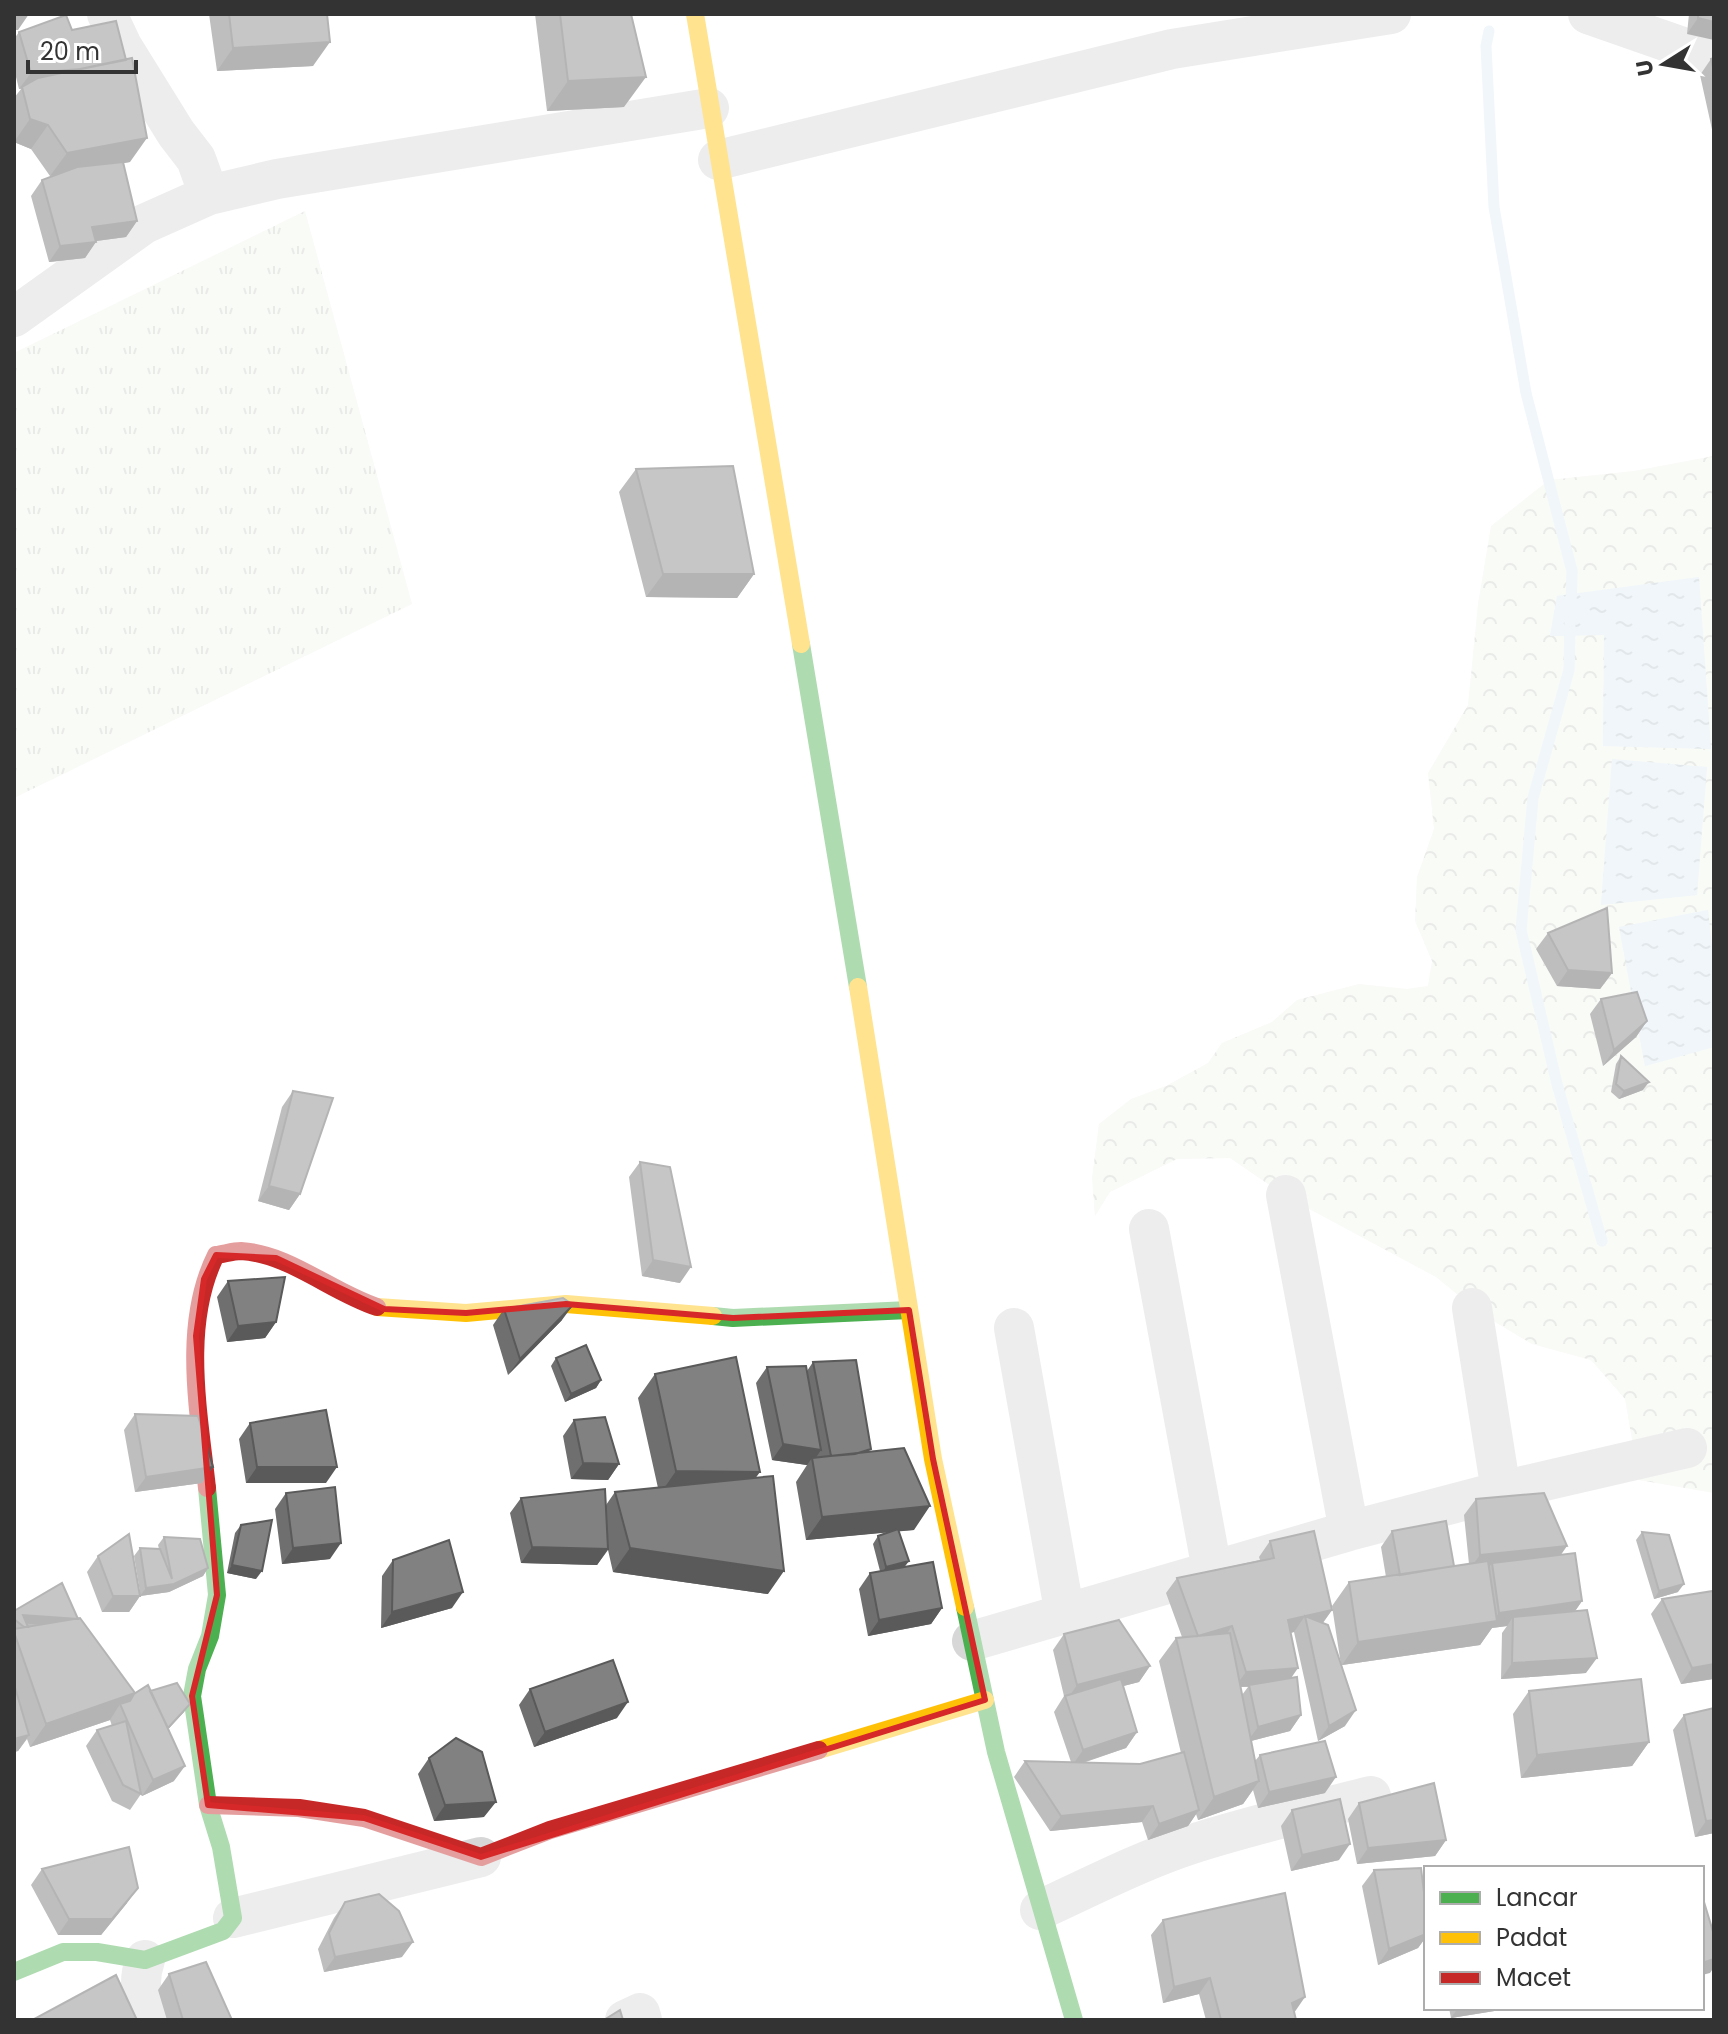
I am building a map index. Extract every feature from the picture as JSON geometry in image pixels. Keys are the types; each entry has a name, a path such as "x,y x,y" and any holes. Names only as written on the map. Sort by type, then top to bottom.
{"street":[{"path":"107,14 122,46 176,133 196,159 209,195"},
{"path":"695,14 874,1082 933,1459 996,1752 1074,2020"},
{"path":"718,160 1172,49 1391,14"},
{"path":"1588,14 1714,58"},
{"path":"14,317 144,224 209,195 277,179 709,108"},
{"path":"1286,1195 1349,1531"},
{"path":"1149,1229 1212,1570"},
{"path":"233,1918 221,1847 208,1805 192,1696 197,1669 210,1636 217,1595 198,1398 196,1336 204,1279 216,1255 240,1251 276,1258 353,1299 384,1309 466,1313 566,1304 733,1318 909,1310"},
{"path":"1472,1308 1501,1491"},
{"path":"1014,1328 1065,1615"},
{"path":"972,1641 1349,1531 1501,1491 1687,1448"},
{"path":"14,1972 63,1952 97,1952 145,1960 223,1931 233,1918 481,1857 550,1830 985,1700"},
{"path":"1040,1910 1192,1844 1371,1796"},
{"path":"208,1805 299,1808 364,1818 481,1857"},
{"path":"145,1960 139,1976 139,1991 151,2020"},
{"path":"625,2020 640,2013 642,2020"}],"highlighted area":[{"path":"216,1255 276,1258 384,1309 466,1313 566,1304 733,1318 909,1310 933,1459 985,1700 481,1857 364,1818 208,1805 192,1696 217,1595 196,1336 204,1279"}],"green space":[{"path":"305,211 412,604 14,798 14,353"},
{"path":"1714,456 1714,1493 1639,1480 1625,1399 1591,1360 1532,1344 1480,1313 1436,1277 1287,1197 1230,1158 1177,1159 1110,1192 1095,1216 1092,1178 1099,1124 1131,1099 1166,1086 1208,1063 1222,1043 1272,1022 1297,1000 1359,984 1407,989 1428,986 1432,961 1415,921 1417,877 1434,829 1428,773 1468,705 1478,604 1491,526 1549,480 1634,471"}],"water":[{"path":"1699,577 1711,749 1603,746 1604,635 1550,636 1557,596"},
{"path":"1612,759 1707,767 1697,895 1601,905"},
{"path":"1708,910 1714,966 1714,1047 1645,1066 1619,927"}],"building":[{"path":"229,14 327,14 330,42 233,48"},
{"path":"560,14 631,14 646,77 568,81"},
{"path":"1698,14 1714,14 1714,22 1698,18"},
{"path":"66,15 72,30 116,21 126,60 81,69 31,73 19,32"},
{"path":"132,58 147,138 67,153 48,125 30,119 22,87 38,78"},
{"path":"123,162 137,221 92,227 96,242 60,246 42,180 77,167"},
{"path":"733,466 754,574 663,574 636,469"},
{"path":"1607,908 1612,973 1568,970 1548,933"},
{"path":"1637,992 1647,1021 1614,1050 1601,999"},
{"path":"1621,1056 1649,1082 1624,1091 1616,1084"},
{"path":"293,1091 333,1098 300,1194 269,1186"},
{"path":"640,1162 670,1167 691,1267 653,1260"},
{"path":"285,1277 276,1322 238,1326 228,1281"},
{"path":"563,1298 573,1305 520,1359 504,1309"},
{"path":"586,1345 601,1380 571,1394 556,1358"},
{"path":"736,1357 760,1472 676,1471 655,1374"},
{"path":"856,1360 871,1449 831,1456 813,1362"},
{"path":"806,1366 821,1450 783,1444 767,1367"},
{"path":"326,1410 337,1467 257,1467 250,1423"},
{"path":"135,1414 198,1416 213,1467 146,1477"},
{"path":"605,1417 619,1464 583,1463 574,1420"},
{"path":"904,1448 930,1506 822,1517 812,1458"},
{"path":"773,1476 784,1571 630,1548 615,1492"},
{"path":"335,1487 341,1543 293,1548 286,1493"},
{"path":"605,1489 608,1549 532,1547 521,1498"},
{"path":"1544,1493 1567,1546 1480,1555 1476,1499"},
{"path":"272,1520 262,1571 232,1565 241,1525"},
{"path":"1446,1521 1454,1566 1400,1575 1392,1531"},
{"path":"898,1529 909,1561 886,1567 878,1536"},
{"path":"1314,1531 1332,1610 1288,1620 1298,1668 1246,1672 1232,1626 1198,1636 1177,1578 1274,1558 1270,1541"},
{"path":"1642,1532 1669,1535 1684,1584 1659,1591"},
{"path":"129,1534 140,1596 113,1596 98,1556"},
{"path":"164,1537 200,1539 208,1568 174,1584 146,1588 140,1548 160,1549 172,1579"},
{"path":"449,1540 463,1592 392,1612 393,1560"},
{"path":"1575,1553 1582,1601 1499,1613 1492,1563"},
{"path":"1488,1561 1497,1621 1358,1642 1349,1582"},
{"path":"933,1562 942,1608 879,1620 870,1573"},
{"path":"62,1583 78,1619 23,1615 28,1627 24,1627 14,1619 14,1611"},
{"path":"1713,1591 1714,1664 1692,1668 1662,1599"},
{"path":"1587,1610 1597,1658 1512,1663 1513,1617"},
{"path":"1305,1616 1328,1625 1356,1710 1329,1726"},
{"path":"80,1618 135,1693 46,1724 14,1629"},
{"path":"1119,1620 1150,1666 1077,1685 1064,1634"},
{"path":"1230,1633 1259,1781 1214,1797 1176,1638"},
{"path":"613,1660 628,1702 545,1732 530,1689"},
{"path":"1297,1677 1301,1715 1258,1727 1249,1685"},
{"path":"1121,1679 1137,1732 1083,1750 1065,1696"},
{"path":"1641,1679 1649,1742 1537,1755 1529,1691"},
{"path":"177,1683 190,1704 168,1728 150,1691"},
{"path":"14,1684 29,1735 14,1739"},
{"path":"148,1685 185,1766 153,1780 120,1704 130,1701 134,1694"},
{"path":"1714,1708 1714,1820 1706,1821 1684,1715"},
{"path":"126,1721 141,1794 123,1785 97,1730"},
{"path":"456,1738 482,1752 496,1802 445,1805 429,1758"},
{"path":"1325,1741 1336,1777 1269,1792 1260,1755"},
{"path":"1184,1752 1199,1810 1159,1824 1153,1806 1061,1816 1025,1761 1140,1764"},
{"path":"1434,1783 1446,1840 1368,1848 1359,1803"},
{"path":"1340,1799 1350,1844 1302,1855 1292,1810"},
{"path":"129,1847 138,1888 112,1919 69,1919 42,1869"},
{"path":"1421,1868 1424,1935 1389,1949 1374,1870"},
{"path":"1285,1893 1305,1997 1292,2003 1296,2020 1221,2020 1210,1978 1174,1987 1163,1920"},
{"path":"379,1894 399,1911 413,1942 335,1957 329,1933 345,1902"},
{"path":"1704,1902 1714,1935 1714,1959 1704,1962"},
{"path":"206,1962 232,2020 183,2020 169,1974"},
{"path":"116,1975 137,2020 34,2020 34,2019"},
{"path":"620,2010 623,2020 604,2020"}],"waterway":[{"path":"1489,31 1486,46 1494,207 1526,393 1572,571 1571,606"},
{"path":"1570,623 1569,670 1533,798 1521,930 1557,1084 1602,1241"}],"traffic: fast":[{"path":"801,644 858,987"},
{"path":"713,1316 733,1318 909,1310"},
{"path":"14,1972 63,1952 97,1952 145,1960 223,1931 233,1918 221,1847 208,1805 192,1696 197,1669 210,1636 217,1595 207,1488"},
{"path":"965,1607 996,1752 1074,2020"}],"traffic: slow":[{"path":"695,14 801,644"},
{"path":"858,987 933,1459 965,1607"},
{"path":"377,1307 466,1313 566,1304 713,1316"},
{"path":"819,1750 985,1700"}],"traffic: jam":[{"path":"207,1488 197,1400 196,1340 205,1282 216,1255 241,1251 276,1259 377,1307"},
{"path":"208,1805 299,1808 364,1818 481,1857 550,1830 819,1750"}]}
